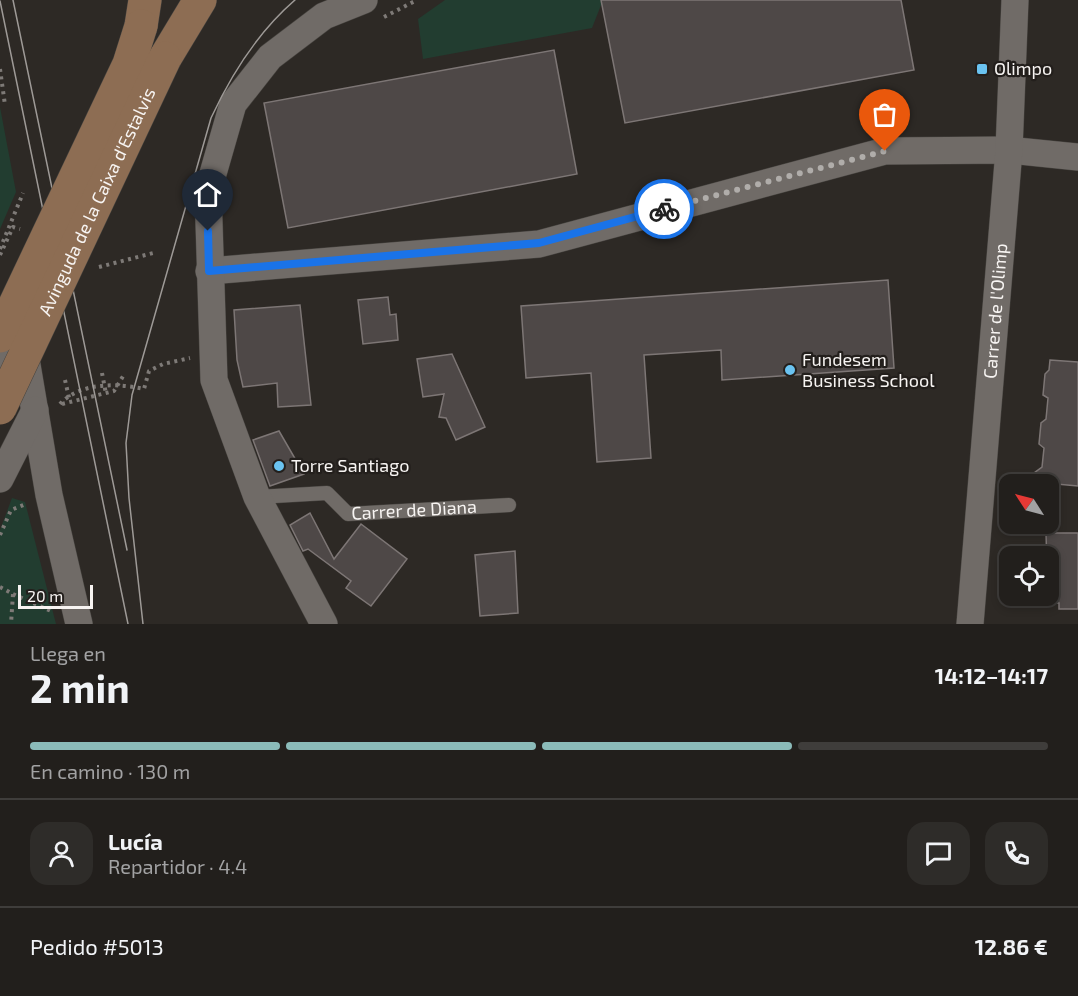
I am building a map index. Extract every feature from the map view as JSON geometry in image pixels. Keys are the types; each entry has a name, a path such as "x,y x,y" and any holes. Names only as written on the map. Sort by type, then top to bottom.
{"main road":[{"name":"Avinguda de la Caixa d'Estalvis","path":"0,408 165,58 200,0"},
{"name":"Avinguda de la Caixa d'Estalvis","path":"0,336 129,64 143,13"}],"street":[{"name":"Carrer de l'Olimp","path":"970,624 1009,150 1015,0"},
{"path":"324,624 257,497 214,380 208,191 233,104 270,57 324,16 369,10"},
{"path":"209,271 539,243 885,151 1009,150 1078,157"},
{"path":"0,356 27,365 48,407 44,464 79,624"},
{"path":"5,468 48,407"},
{"path":"5,468 44,464"}],"lane":[{"name":"Carrer de Diana","path":"257,497 327,493 348,514 508,505"}],"path":[{"path":"369,10 394,14 417,0"},
{"path":"0,69 5,105"},
{"path":"0,249 24,193"},
{"path":"0,255 13,227"},
{"path":"87,269 153,253"},
{"path":"48,407 68,395 118,384 144,389 149,371 156,367 213,352"},
{"path":"102,373 106,394"},
{"path":"48,407 114,391 125,373"},
{"path":"65,380 69,402"},
{"path":"0,587 53,612"},
{"path":"11,624 13,594"}],"green space":[{"path":"445,0 603,0 592,28 423,59 418,19"},
{"path":"0,107 16,192 0,229"},
{"path":"12,498 25,502 56,624 0,624 0,530"}],"building":[{"path":"601,0 901,0 914,70 625,123"},
{"path":"554,50 577,174 288,228 264,103"},
{"name":"Fundesem Business School","path":"888,280 894,368 722,380 721,350 644,355 651,458 597,462 591,373 526,378 521,306"},
{"path":"388,297 390,315 396,314 398,340 363,344 358,300"},
{"path":"300,305 311,405 278,407 277,383 243,387 237,360 234,310"},
{"path":"452,354 485,427 456,440 446,418 439,417 444,394 423,397 417,359"},
{"path":"1050,360 1078,362 1078,486 1059,484 1059,474 1032,474 1042,467 1044,448 1039,444 1041,423 1046,419 1048,398 1043,395 1045,374 1049,370"},
{"name":"Torre Santiago","path":"279,431 304,474 270,486 253,440"},
{"path":"310,513 334,559 361,524 407,559 371,606 346,588 351,581 308,549 303,551 290,525"},
{"path":"1078,533 1078,609 1059,609 1059,546 1046,546 1046,534"},
{"path":"515,551 518,613 480,616 475,555"}],"tram line":[{"path":"13,0 127,550"},
{"path":"143,624 129,498 126,443 132,395 211,118 247,54 270,25 295,0"},
{"path":"0,1 128,624"}],"way so far":[{"path":"664,209 885,151"}],"place":[{"name":"Olimpo","path":"982,69"},
{"name":"Fundesem Business School","path":"790,370"},
{"name":"Torre Santiago","path":"279,466"}],"route":[{"path":"208,231 209,271 539,243 664,209"}]}
